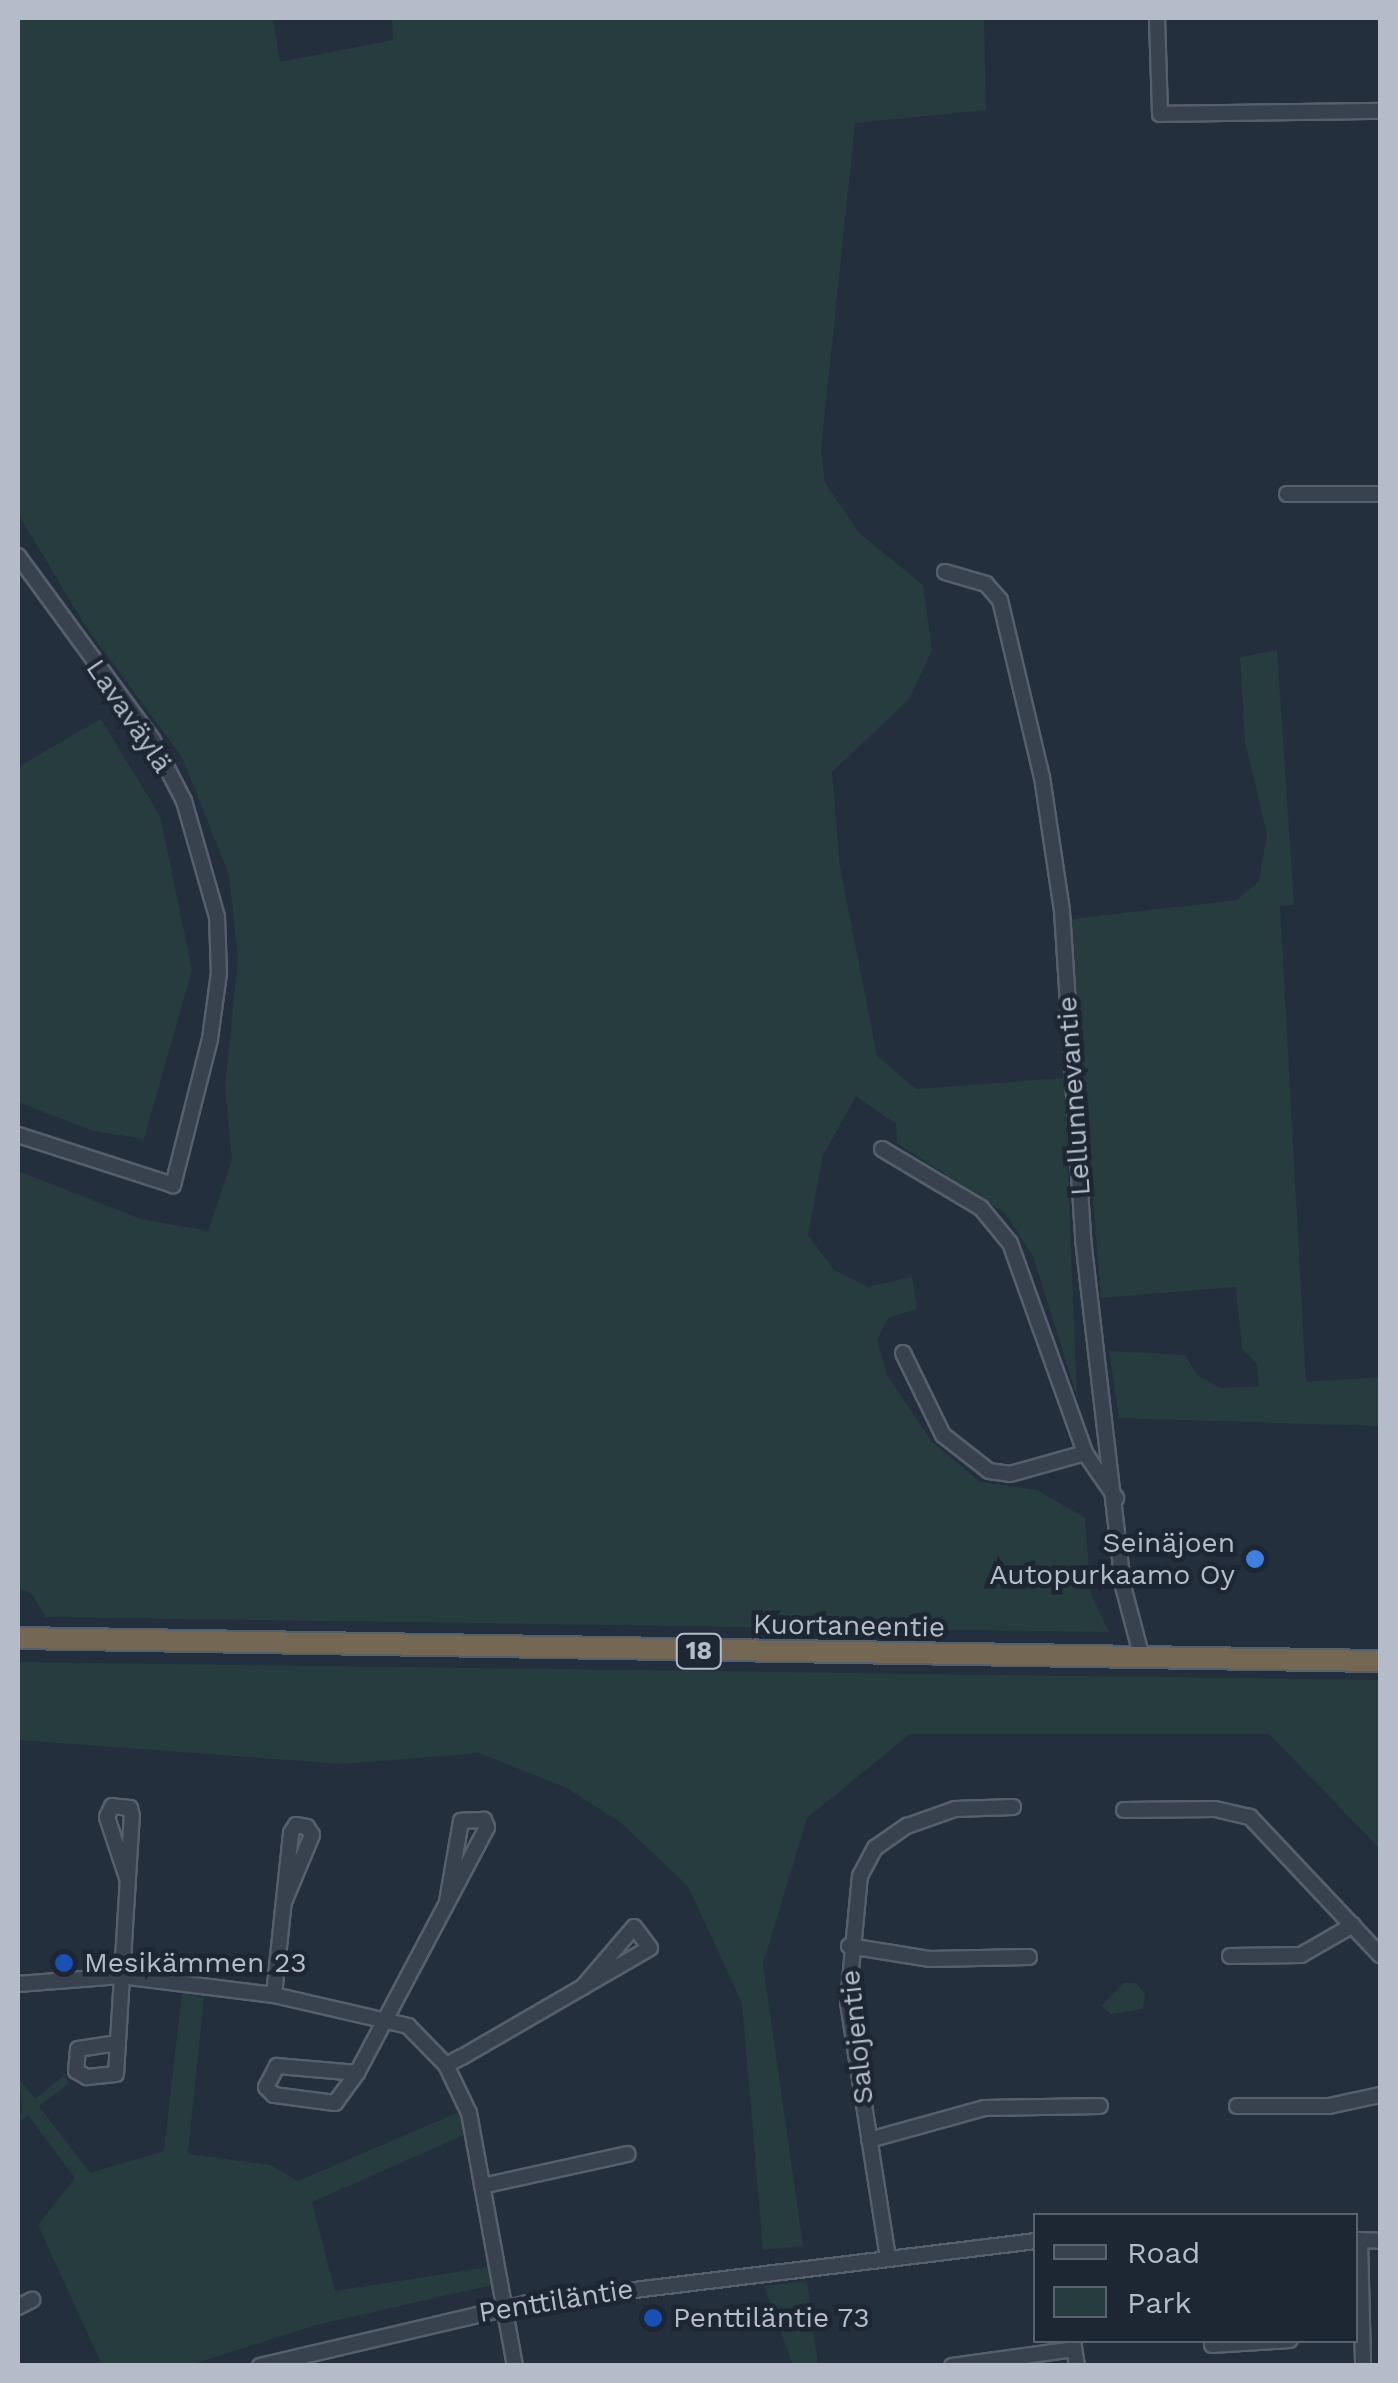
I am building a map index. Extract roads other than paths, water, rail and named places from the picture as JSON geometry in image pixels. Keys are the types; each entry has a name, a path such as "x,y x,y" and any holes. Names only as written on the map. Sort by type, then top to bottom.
{"highway":[{"name":"Kuortaneentie","path":"18,1638 1380,1661"}],"street":[{"path":"1157,18 1160,114 1380,111"},
{"path":"1287,494 1380,494"},
{"name":"Lavaväylä","path":"18,556 152,739 203,854 217,917 219,973 210,1039 172,1185 18,1135"},
{"name":"Lellunnevantie","path":"945,572 976,579 1000,600 1042,777 1062,911 1083,1239 1116,1498 1123,1586 1142,1658"},
{"path":"882,1149 980,1208 1010,1243 1086,1454 1116,1498"},
{"path":"903,1354 944,1434 989,1471 1010,1474 1086,1454"},
{"name":"Salojentie","path":"888,2258 848,2002 849,1946 860,1876 888,1836 932,1814 1012,1807"},
{"path":"1124,1810 1215,1809 1250,1817 1380,1955"},
{"path":"358,2073 276,2066 266,2087 274,2095 335,2103 358,2073 388,2020 488,1826 484,1820 461,1821 447,1902"},
{"path":"118,2043 126,1878"},
{"path":"274,1995 285,1900"},
{"path":"1230,1956 1301,1955 1353,1925"},
{"path":"446,2064 583,1987 650,1948 634,1927 583,1987"},
{"path":"849,1946 929,1959 1029,1957"},
{"path":"18,1984 121,1976 274,1995 408,2026 446,2064 469,2113 515,2366"},
{"path":"1237,2106 1329,2106 1380,2095"},
{"path":"869,2140 984,2108 1100,2106"},
{"path":"482,2186 628,2154"},
{"path":"1363,2366 1358,2240 1380,2241"},
{"name":"Penttiläntie","path":"260,2366 506,2308 1033,2241"},
{"path":"1212,2345 1243,2343"},
{"path":"952,2366 1074,2344 1077,2366"}],"place":[{"name":"Seinäjoen Autopurkaamo Oy","path":"1255,1559"},
{"name":"Mesikämmen 23","path":"64,1963"},
{"name":"Penttiläntie 73","path":"653,2318"}]}
